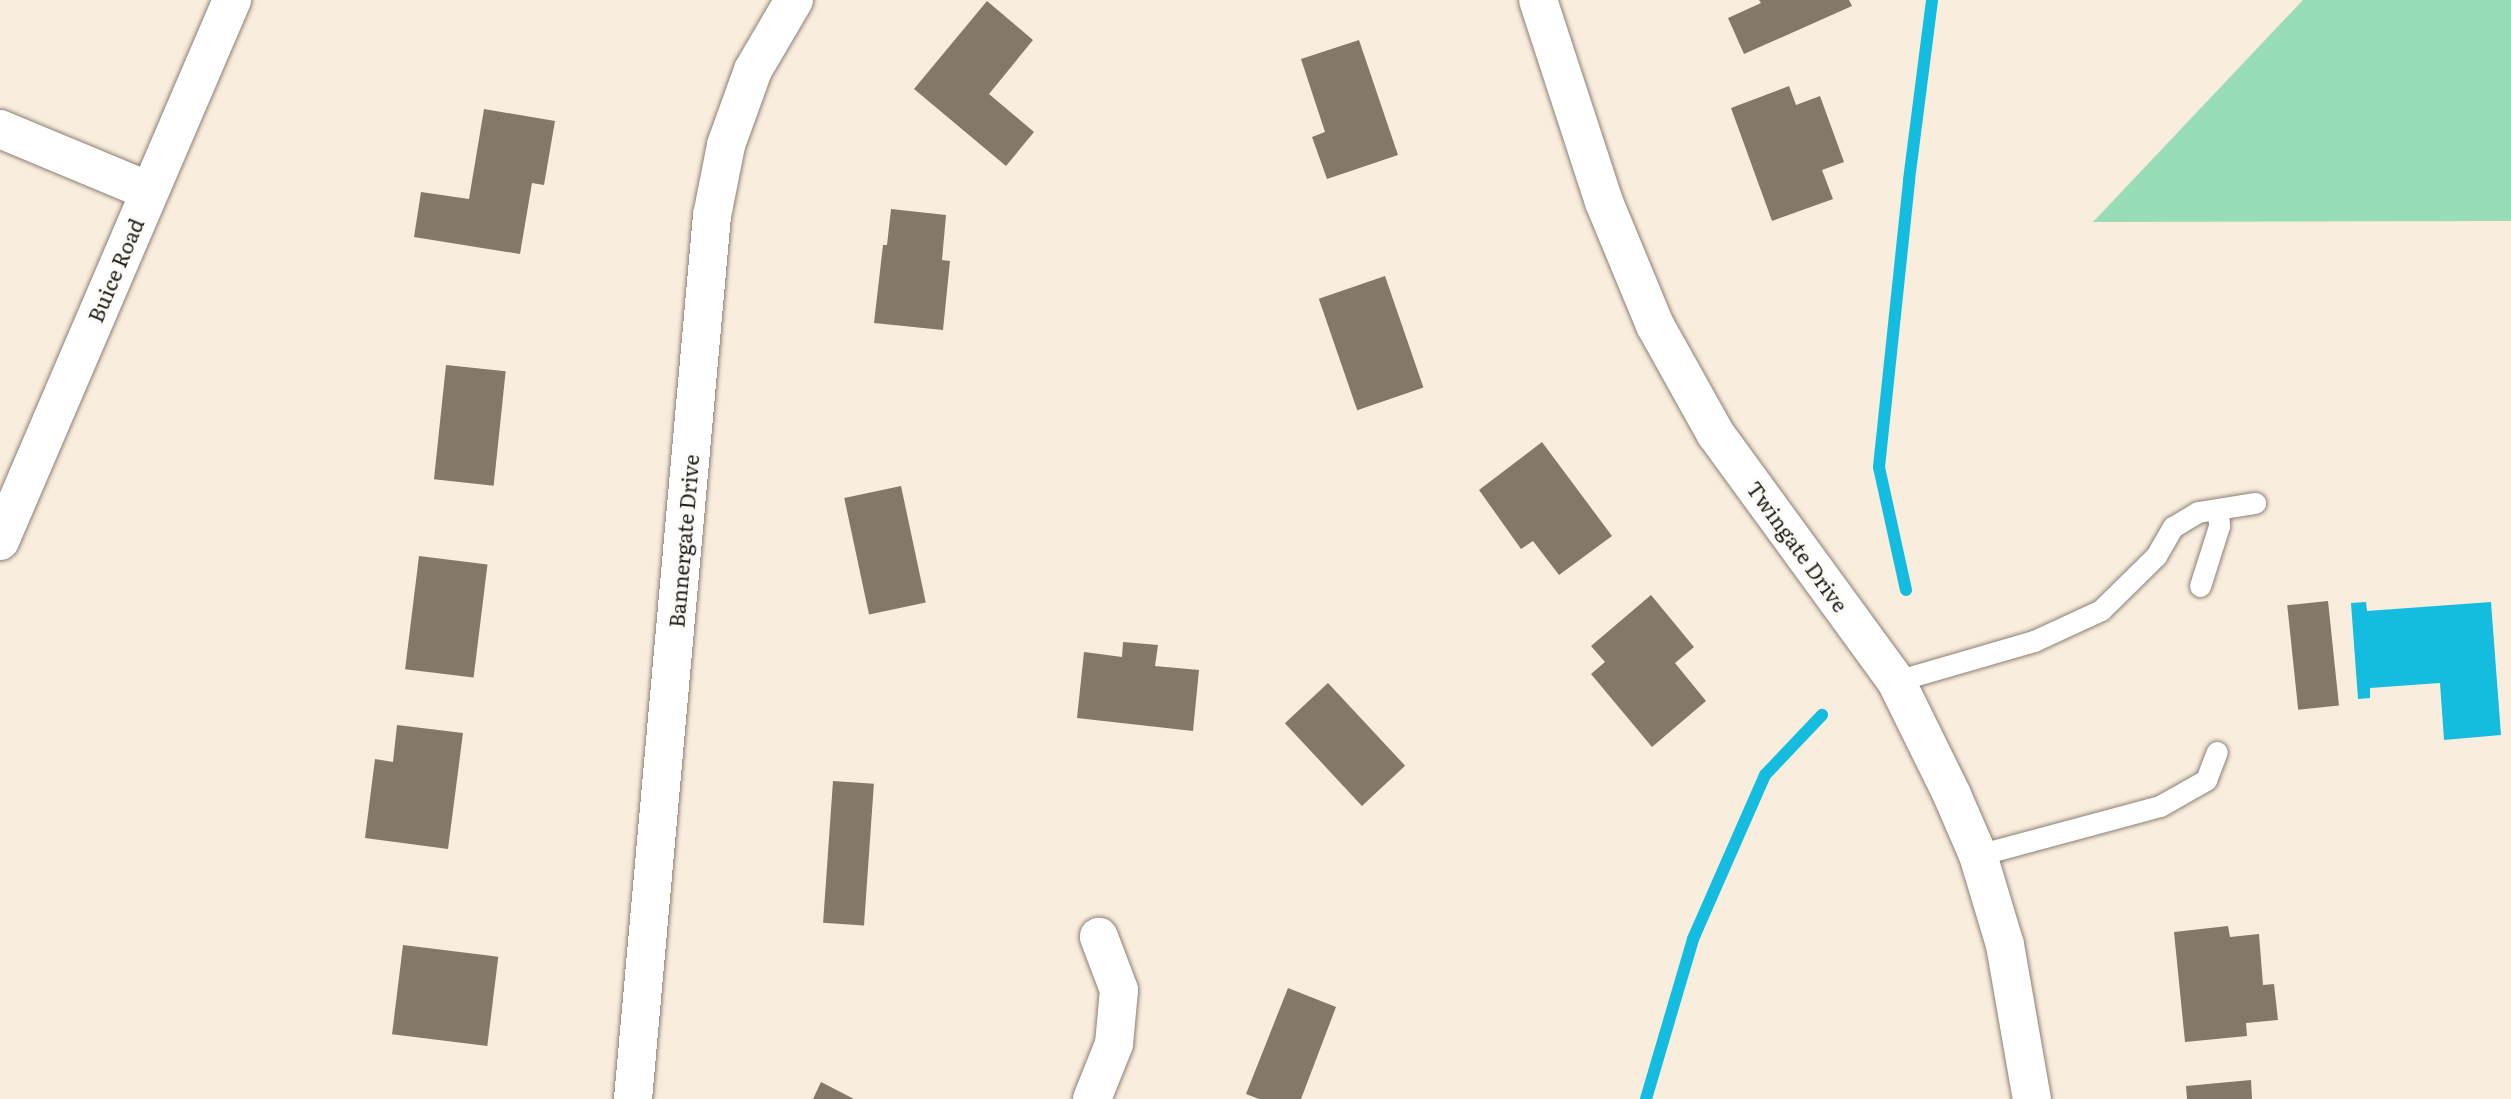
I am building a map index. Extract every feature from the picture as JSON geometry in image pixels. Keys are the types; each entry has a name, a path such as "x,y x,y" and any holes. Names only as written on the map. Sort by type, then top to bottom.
{"street":[{"name":"Buice Road","path":"0,541 232,0"},
{"name":"Bannergate Drive","path":"633,1099 712,216 726,145 753,70 794,0"},
{"name":"Twingate Drive","path":"1538,0 1604,202 1655,325 1715,433 1896,681 1978,855 2005,946 2032,1099"},
{"path":"0,129 149,191"},
{"path":"1092,1099 1114,1044 1119,989 1099,937"}],"lane":[{"path":"1896,681 2034,641 2101,610 2156,556 2174,527 2198,512 2255,503"},
{"path":"2200,586 2219,526 2218,509"},
{"path":"1978,855 2160,806 2206,780 2217,752"}],"green space":[{"path":"2303,0 2511,0 2511,221 2093,222"}],"water":[{"path":"2366,602 2367,611 2491,602 2501,735 2444,740 2440,683 2370,688 2370,698 2358,699 2351,603"}],"building":[{"path":"1759,0 1849,0 1852,6 1744,54 1728,18 1761,3"},
{"path":"987,1 1033,40 989,94 1034,132 1006,166 914,89"},
{"path":"1359,40 1398,155 1327,179 1312,137 1325,132 1301,59"},
{"path":"1789,86 1796,105 1820,96 1844,162 1822,170 1833,199 1772,221 1731,108"},
{"path":"484,109 555,121 544,185 532,183 520,254 414,237 421,192 469,199"},
{"path":"891,209 946,215 942,260 950,261 943,330 874,323 883,245 887,245"},
{"path":"1385,276 1423,388 1357,410 1319,299"},
{"path":"446,365 506,371 494,486 434,479"},
{"path":"1542,442 1612,536 1559,575 1533,541 1521,549 1479,490"},
{"path":"901,486 926,602 869,614 844,498"},
{"path":"419,556 487,564 474,678 405,669"},
{"path":"1651,595 1694,647 1675,663 1706,701 1652,747 1591,674 1605,662 1591,646"},
{"path":"2328,601 2339,705 2298,710 2287,605"},
{"path":"1123,642 1158,645 1155,666 1199,670 1193,731 1077,718 1084,652 1122,657"},
{"path":"1328,683 1405,766 1362,806 1285,723"},
{"path":"397,725 463,733 448,849 365,838 375,759 393,762"},
{"path":"833,781 874,784 864,926 823,923"},
{"path":"2228,926 2230,937 2259,934 2263,985 2274,984 2278,1020 2246,1023 2247,1036 2185,1042 2174,932"},
{"path":"403,945 498,957 487,1046 392,1034"},
{"path":"1288,988 1336,1007 1301,1099 1259,1099 1246,1094"},
{"path":"2251,1080 2252,1099 2187,1099 2186,1086"},
{"path":"821,1082 854,1099 813,1099"}],"waterway":[{"path":"1906,590 1879,467 1909,180 1932,0"},
{"path":"1646,1099 1693,939 1765,775 1822,715"}]}
